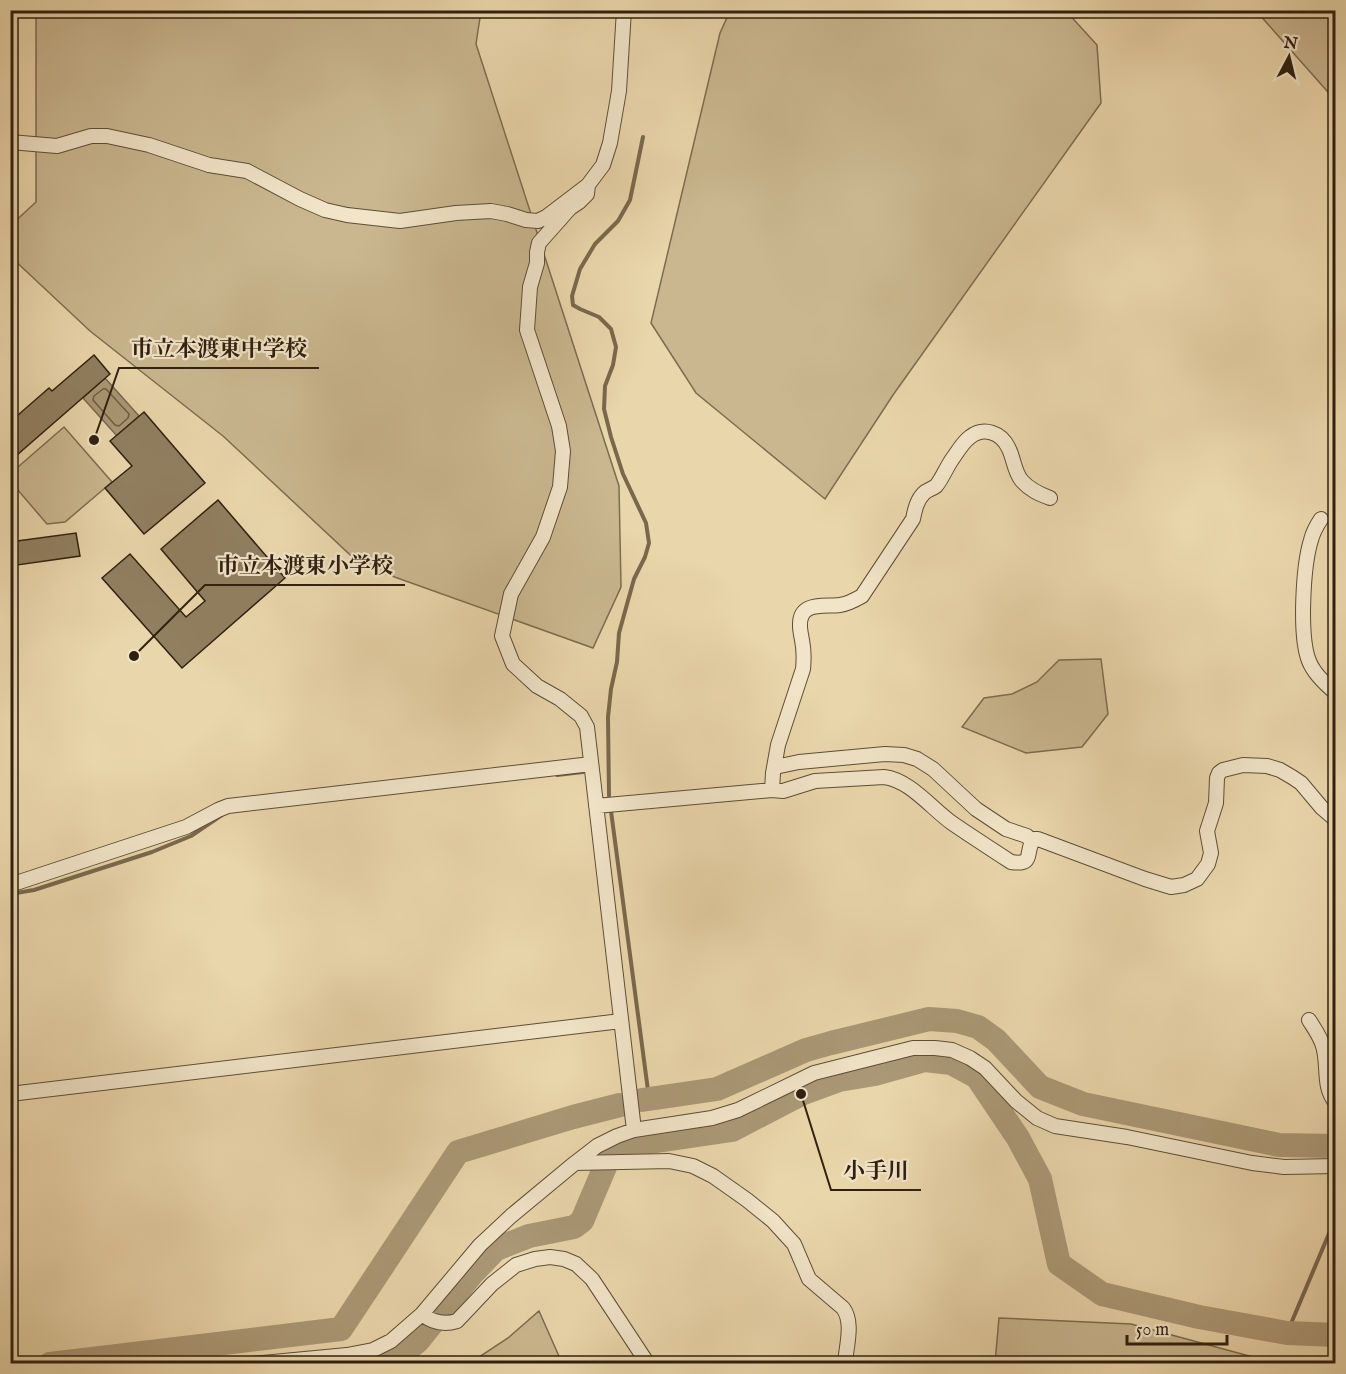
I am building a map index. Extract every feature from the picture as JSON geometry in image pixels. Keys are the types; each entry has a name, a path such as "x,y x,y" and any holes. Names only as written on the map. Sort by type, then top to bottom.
{"street":[{"path":"10,142 57,146 92,136 107,136 149,145 209,165 247,171 325,210 347,215 400,221 490,211 538,221 588,185 603,165 610,143 619,91 624,10"},
{"path":"588,185 587,194 570,208 539,243 537,263 530,287 527,330 559,426 564,451 560,487 543,537 511,594 502,636 513,664 537,686 560,699 581,716 587,727 634,1130"},
{"path":"772,790 778,745 803,669 805,657 799,627 801,618 811,607 852,602 862,596 913,519 916,505 924,493 936,486 948,464 968,438 984,431 1001,437 1009,448 1021,480 1033,491 1050,498"},
{"path":"1321,519 1311,541 1307,562 1303,600 1305,646 1309,661 1318,677 1335,693"},
{"path":"775,767 799,762 885,754 904,755 917,759 933,769 976,809 1006,829 1027,836 1032,841"},
{"path":"10,885 186,827 228,806 591,764"},
{"path":"596,806 783,790 815,781 893,778 903,783 951,822 1011,862 1027,860 1030,844 1038,839 1171,887 1184,885 1197,879 1208,864 1210,846 1207,831 1216,803 1217,778 1223,770 1243,765 1267,766 1280,770 1301,783 1335,820"},
{"path":"1309,1020 1323,1046 1327,1086 1335,1103"},
{"path":"10,1094 621,1022"},
{"path":"251,1364 344,1360 373,1350 429,1319 480,1245 575,1163 597,1146 616,1136 634,1130 712,1118 738,1110 814,1073 913,1048 952,1050 970,1058 985,1068 1016,1101 1037,1118 1055,1126 1127,1137 1252,1163 1284,1167 1335,1166"},
{"path":"575,1163 669,1161 693,1166 713,1176 747,1200 773,1221 794,1244 809,1280 843,1308 847,1314 849,1323 844,1364"},
{"path":"429,1319 450,1323 458,1321 492,1284 516,1265 550,1257 564,1259 576,1264 592,1279 648,1364"}],"shaded area":[{"path":"36,11 481,11 476,44 619,486 621,587 593,648 361,565 223,436 90,331 11,257 10,226 36,202"},
{"path":"730,11 1066,11 1097,45 1101,103 893,395 825,499 696,393 651,323 720,33"},
{"path":"1258,11 1335,11 1335,100 1258,13"},
{"path":"64,427 112,482 65,522 47,524 11,482 11,473"},
{"path":"1101,659 1108,714 1082,747 1026,753 962,727 984,698 1012,694 1037,682 1059,660"},
{"path":"539,1311 562,1363 470,1363 508,1338"},
{"path":"999,1318 1131,1324 1270,1363 995,1363"}],"water":[{"path":"105,378 139,416 117,436 83,398"}],"building":[{"path":"94,355 110,374 10,461 10,422 49,388 52,391"},
{"path":"144,412 205,483 144,534 105,488 132,466 110,441"},
{"path":"218,500 285,578 182,668 102,578 130,554 186,617 205,601 161,549"},
{"path":"76,533 80,556 10,566 10,542"}],"waterway":[{"path":"609,796 608,717 619,633 634,579 649,543 646,523 623,474 604,409 605,386 613,365 616,347 611,329 599,317 573,305 572,296 580,269 595,244 618,221 630,200 643,137"},
{"path":"557,775 583,772"},
{"path":"611,811 649,1098"},
{"path":"10,894 34,890 152,852 191,836 222,815"},
{"path":"642,1100 717,1089 806,1050 929,1019 957,1021 978,1027 996,1040 1040,1087 1083,1104 1279,1145 1336,1146"},
{"path":"389,1364 418,1341 472,1274 496,1249 529,1236 574,1227 582,1221 610,1155 623,1146 732,1130 801,1094 839,1080 875,1074 925,1060 951,1063 977,1077 1018,1138 1040,1179 1059,1264 1102,1294 1199,1317 1287,1333 1336,1335"},
{"path":"50,1364 341,1329 458,1152 620,1105"},
{"path":"1287,1333 1336,1217"}],"place":[{"name":"市立本渡東中学校","path":"94,440"},
{"name":"市立本渡東小学校","path":"134,656"},
{"name":"小手川","path":"801,1094"}]}
